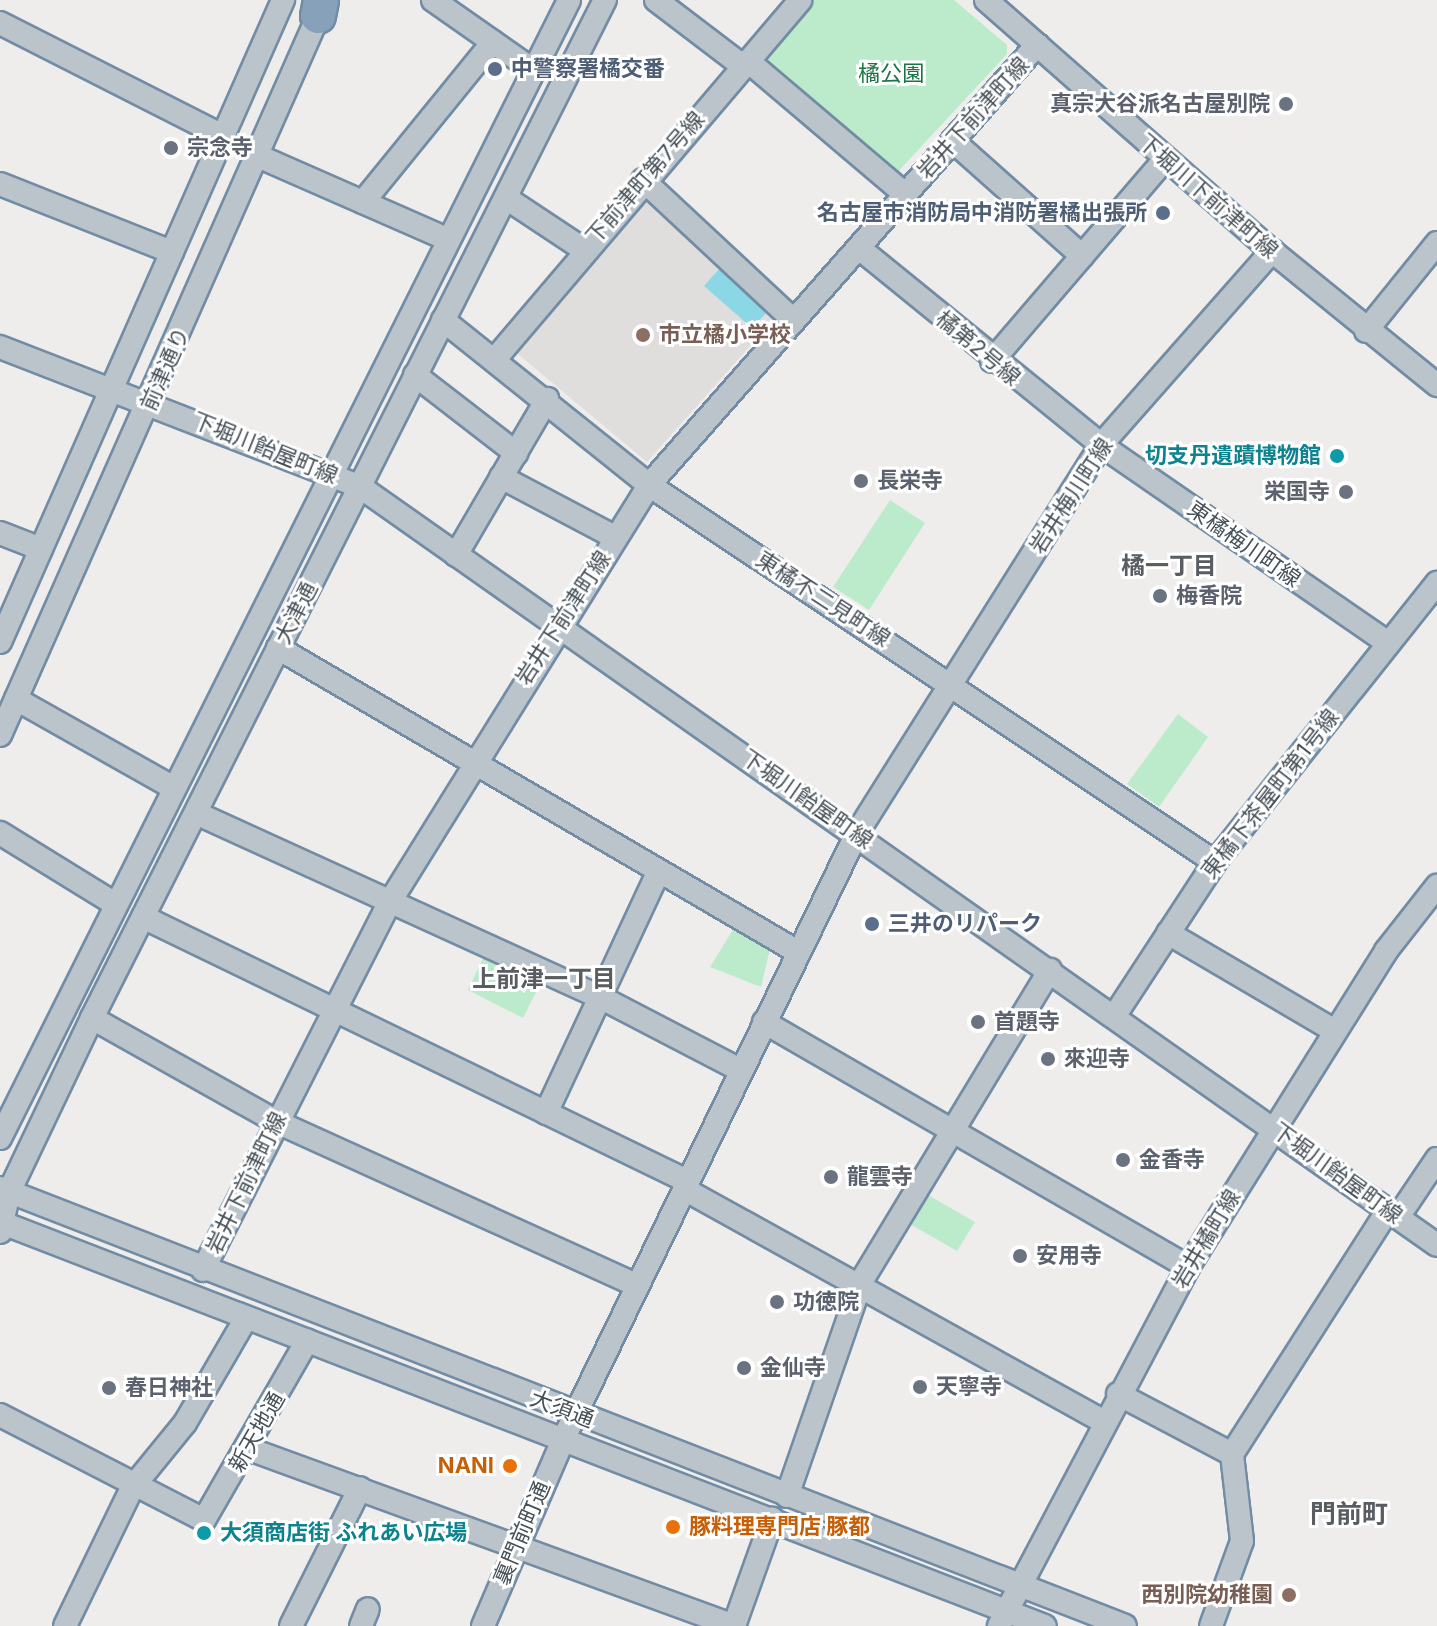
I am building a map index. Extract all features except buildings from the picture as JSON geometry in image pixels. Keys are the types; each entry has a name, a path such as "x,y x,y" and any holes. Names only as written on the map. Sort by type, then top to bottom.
{"street":[{"name":"前津通り","path":"0,642 283,0"},
{"path":"433,0 533,70"},
{"name":"大津通","path":"0,1138 569,0"},
{"name":"大津通","path":"1,1226 5,1190 605,0"},
{"path":"656,0 746,64 905,194"},
{"name":"下前津町第7号線","path":"495,359 583,249 800,0"},
{"name":"下堀川下前津町線","path":"986,0 1272,251 1366,331 1437,385"},
{"name":"前津通り","path":"0,735 151,402 321,5"},
{"path":"0,23 223,136"},
{"path":"363,202 493,42"},
{"name":"岩井下前津町線","path":"203,1270 331,1011 391,900 557,625 649,485 1037,45"},
{"path":"953,141 1082,256"},
{"path":"258,156 447,239"},
{"path":"992,361 1165,159"},
{"path":"643,180 793,320"},
{"path":"0,184 172,252"},
{"path":"506,198 583,249"},
{"path":"1366,331 1437,243"},
{"name":"橘第2号線","path":"859,248 992,361 1101,445"},
{"name":"岩井梅川町線","path":"740,1070 857,833 1101,445 1272,251"},
{"name":"東橘不二見町線","path":"443,320 547,399 649,485 952,682 1215,862"},
{"name":"下堀川飴屋町線","path":"0,347 111,390 151,402 359,486 857,833 1437,1245"},
{"path":"415,375 516,453"},
{"path":"456,555 547,399"},
{"name":"東橘梅川町線","path":"1101,445 1388,643"},
{"path":"501,477 615,537"},
{"path":"0,533 41,549"},
{"name":"東橘下茶屋町第1号線","path":"1115,1015 1215,862 1437,583"},
{"path":"278,648 798,952"},
{"path":"16,699 174,788"},
{"path":"196,813 600,997 740,1070"},
{"path":"0,833 115,904"},
{"path":"546,1113 659,871"},
{"name":"岩井橘町線","path":"1003,1618 1103,1421 1188,1267 1335,1031 1437,886"},
{"path":"143,917 546,1113 685,1185 1103,1421"},
{"path":"1168,933 1335,1031"},
{"path":"787,1496 861,1282 1050,970"},
{"path":"92,1018 277,1122 637,1285"},
{"path":"764,1022 1188,1267"},
{"name":"裏門前町通","path":"483,1626 515,1544 575,1414 740,1070"},
{"path":"1211,1626 1242,1541 1232,1454 1393,1213 1437,1159"},
{"name":"大須通","path":"5,1190 203,1270 1125,1626"},
{"name":"大須通","path":"1,1226 772,1519 1003,1618 1045,1626"},
{"path":"65,1626 132,1488 185,1423 246,1318"},
{"name":"新天地通","path":"132,1488 204,1520 249,1449 307,1341"},
{"path":"1118,1394 1232,1454"},
{"path":"0,1415 132,1488"},
{"path":"249,1449 734,1626 772,1519"},
{"path":"291,1626 360,1488"}],"shaded area":[{"name":"市立橘小学校","path":"646,192 774,310 774,319 647,462 513,350"}],"green space":[{"name":"橘公園","path":"811,0 954,0 1007,45 1007,54 894,176 766,66 765,56"},
{"path":"890,500 925,523 869,610 833,587"},
{"path":"1178,714 1208,737 1159,807 1127,784"},
{"path":"734,928 770,949 761,987 710,967"},
{"path":"487,950 543,978 523,1018 468,990"},
{"path":"928,1195 975,1222 957,1251 910,1224"}],"water":[{"path":"720,268 768,311 752,328 704,286"}],"place":[{"name":"中警察署橘交番","path":"495,69"},
{"name":"真宗大谷派名古屋別院","path":"1286,104"},
{"name":"宗念寺","path":"171,148"},
{"name":"名古屋市消防局中消防署橘出張所","path":"1163,213"},
{"name":"市立橘小学校","path":"643,335"},
{"name":"切支丹遺蹟博物館","path":"1337,456"},
{"name":"長栄寺","path":"861,481"},
{"name":"栄国寺","path":"1346,492"},
{"name":"梅香院","path":"1160,596"},
{"name":"三井のリパーク","path":"872,924"},
{"name":"首題寺","path":"978,1022"},
{"name":"來迎寺","path":"1048,1059"},
{"name":"金香寺","path":"1123,1160"},
{"name":"龍雲寺","path":"831,1177"},
{"name":"安用寺","path":"1020,1256"},
{"name":"功徳院","path":"777,1302"},
{"name":"金仙寺","path":"744,1368"},
{"name":"天寧寺","path":"920,1387"},
{"name":"春日神社","path":"109,1388"},
{"name":"NANI","path":"510,1466"},
{"name":"豚料理専門店 豚都","path":"673,1527"},
{"name":"大須商店街 ふれあい広場","path":"204,1533"},
{"name":"西別院幼稚園","path":"1289,1595"}],"district":[{"name":"橘一丁目","path":"1169,566"},
{"name":"上前津一丁目","path":"544,979"},
{"name":"門前町","path":"1349,1514"}]}
